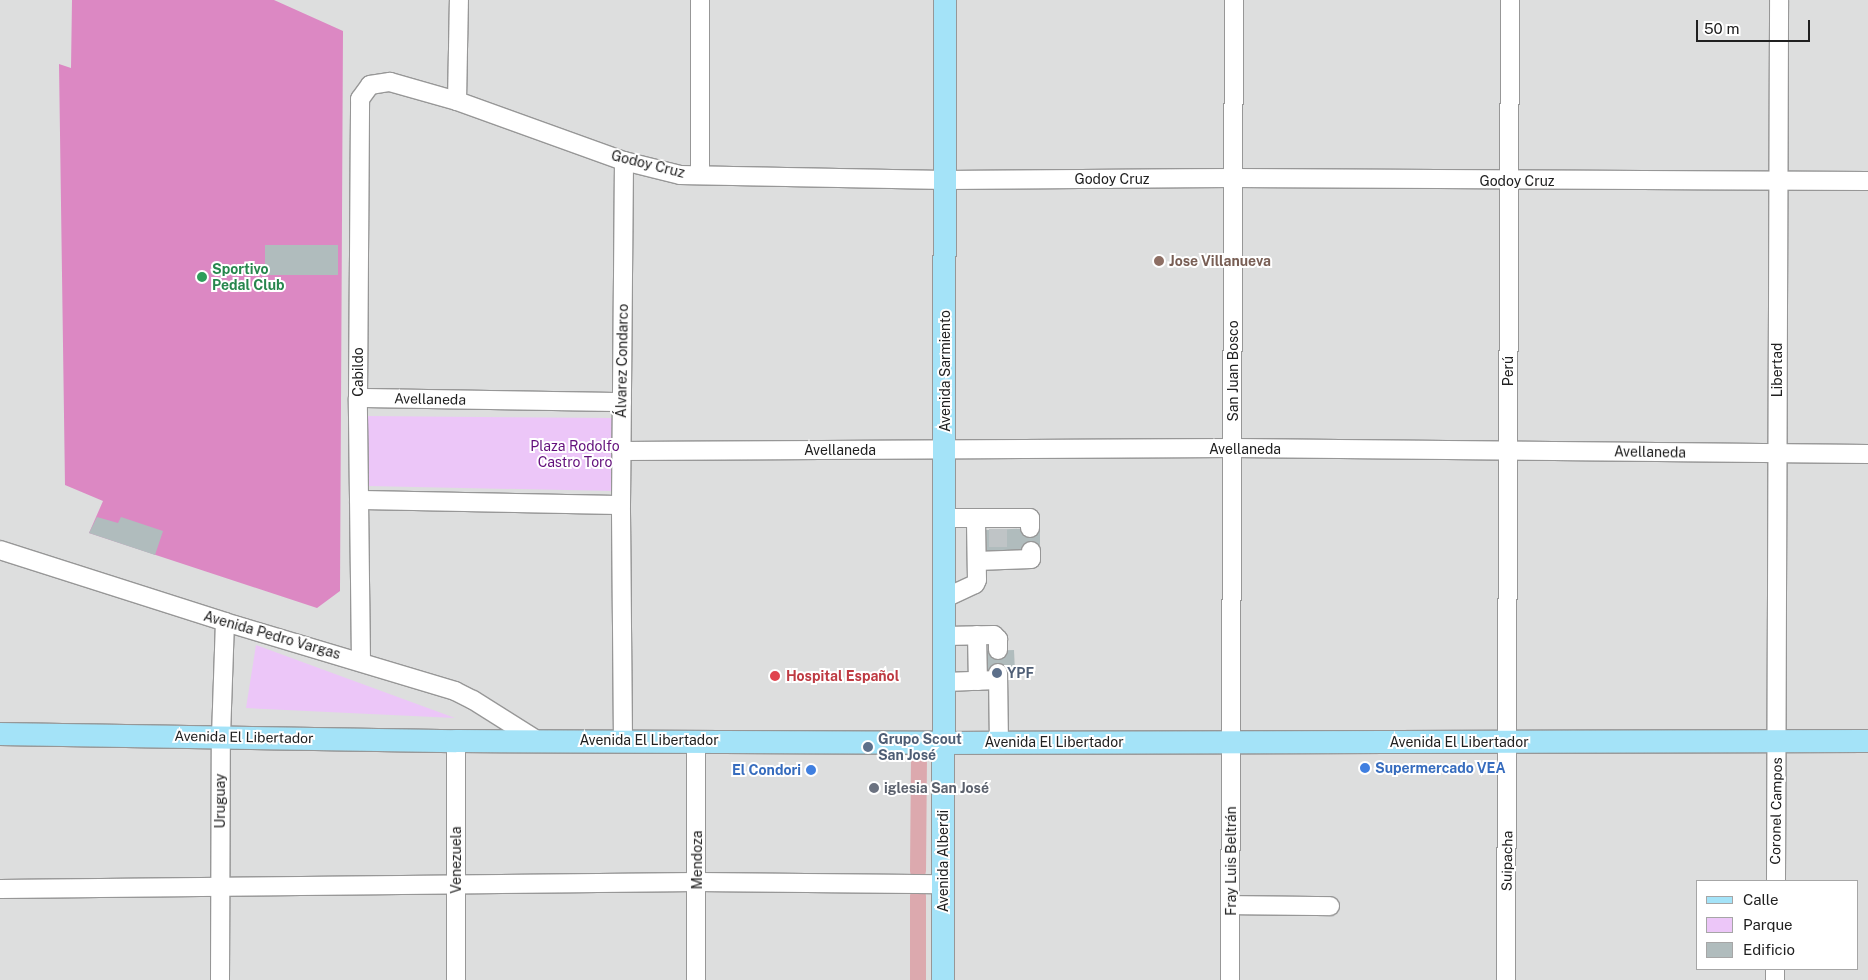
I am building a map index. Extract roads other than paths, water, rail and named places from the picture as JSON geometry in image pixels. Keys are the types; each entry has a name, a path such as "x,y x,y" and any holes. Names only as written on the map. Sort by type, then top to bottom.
{"main road":[{"name":"Avenida Sarmiento","path":"945,0 945,743"},
{"name":"Avenida El Libertador","path":"0,734 456,741 535,739 945,743 1868,741"},
{"name":"Avenida Alberdi","path":"943,980 945,743"}],"street":[{"path":"457,101 459,0"},
{"path":"700,0 700,175"},
{"name":"San Juan Bosco","path":"1232,742 1234,0"},
{"name":"Perú","path":"1508,742 1510,0"},
{"name":"Libertad","path":"1777,741 1779,0"},
{"name":"Godoy Cruz","path":"370,85 390,82 457,101 624,161 680,175 945,180 1234,178 1868,182"},
{"name":"Cabildo","path":"361,662 358,398 360,99 370,85"},
{"name":"Álvarez Condarco","path":"623,741 621,451 624,161"},
{"name":"Avellaneda","path":"358,398 622,402"},
{"name":"Avellaneda","path":"621,451 1233,448 1868,454"},
{"path":"359,500 621,505"},
{"path":"944,518 976,520 998,524 1030,518 1030,528"},
{"path":"945,598 975,584 977,562 976,520"},
{"name":"Avenida Pedro Vargas","path":"0,550 225,622 455,691 473,700 535,739"},
{"path":"977,562 999,556 1031,559 1031,551"},
{"name":"Uruguay","path":"220,980 220,736 225,622"},
{"path":"945,636 997,637 998,650"},
{"path":"977,636 978,681"},
{"path":"945,682 978,681 998,676 999,742"},
{"name":"Mendoza","path":"696,740 696,980"},
{"name":"Venezuela","path":"456,741 456,980"},
{"name":"Coronel Campos","path":"1776,880 1777,741"},
{"name":"Fray Luis Beltrán","path":"1230,980 1232,742"},
{"name":"Suipacha","path":"1506,980 1508,742"},
{"path":"0,889 220,885 697,882 943,884"},
{"path":"1231,906 1330,906"}],"waterway":[{"path":"918,871 919,762"},
{"path":"918,896 918,980"}],"tunnel":[{"path":"998,529 998,552"}],"place":[{"name":"Jose Villanueva","path":"1159,261"},
{"name":"Sportivo Pedal Club","path":"202,277"},
{"name":"YPF","path":"997,673"},
{"name":"Hospital Español","path":"775,676"},
{"name":"Grupo Scout San José","path":"868,747"},
{"name":"Supermercado VEA","path":"1365,768"},
{"name":"El Condori","path":"811,770"},
{"name":"iglesia San José","path":"874,788"}],"park label":[{"name":"Plaza Rodolfo Castro Toro","path":"575,454"}]}
